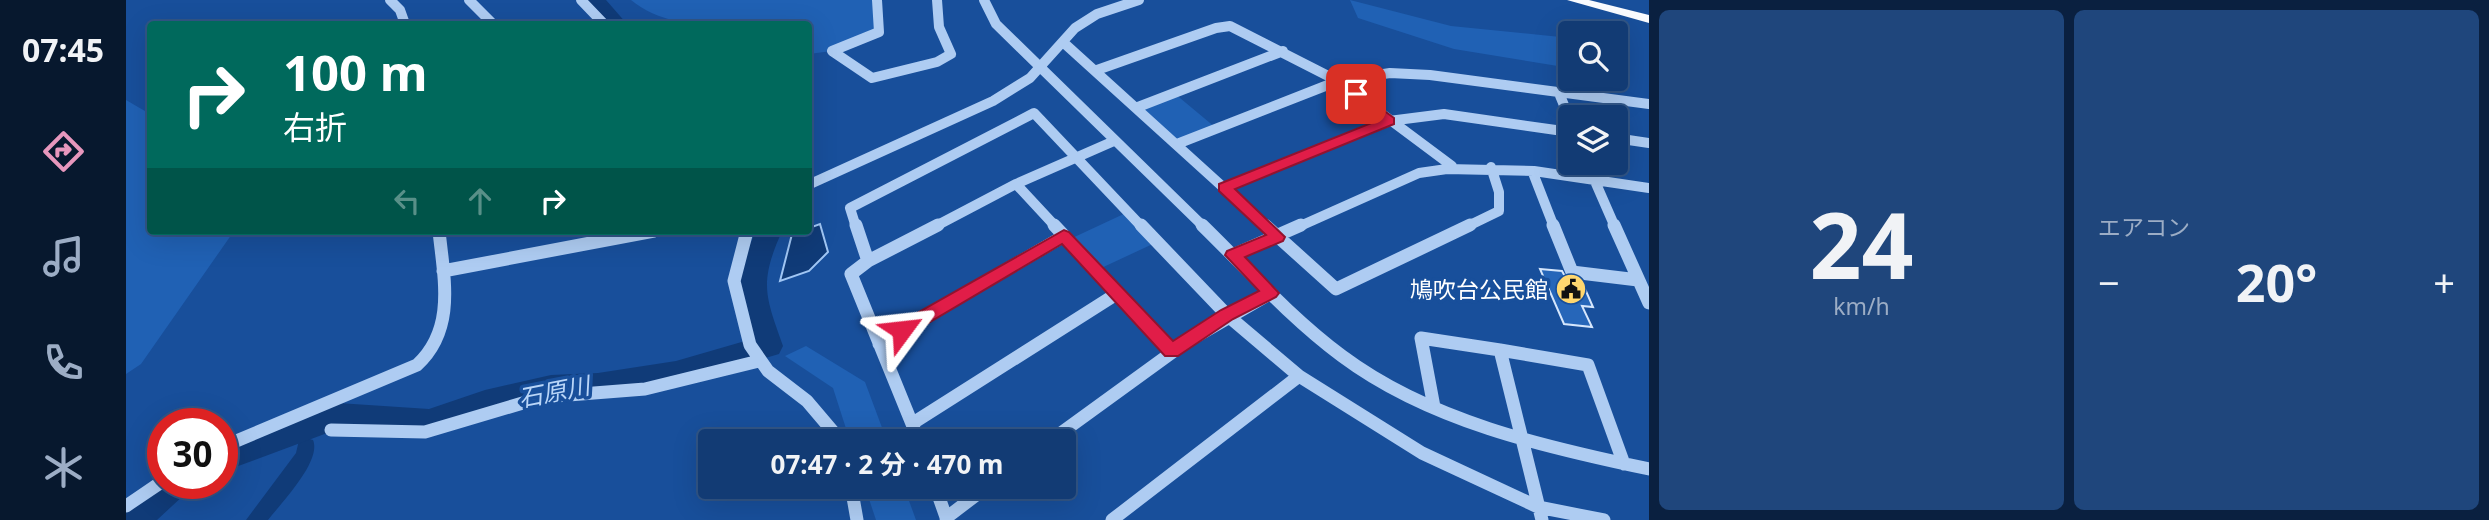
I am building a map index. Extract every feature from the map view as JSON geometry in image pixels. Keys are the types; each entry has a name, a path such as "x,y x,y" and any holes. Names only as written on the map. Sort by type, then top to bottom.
{"main road":[{"path":"1573,0 1649,19"}],"street":[{"path":"390,0 400,10 404,21"},
{"path":"470,0 490,21"},
{"path":"581,0 601,21"},
{"path":"877,0 879,32 832,51 872,78 937,62 951,54 939,27 937,0"},
{"path":"984,0 996,24 1270,293 1335,348 1381,382 1434,407 1523,441 1649,469"},
{"path":"812,183 993,101 1030,78 1064,43 1074,28 1097,14 1139,0"},
{"path":"1097,70 1216,27 1230,26 1338,80 1452,166"},
{"path":"1064,43 1138,107 1336,289 1499,211 1499,192 1491,167"},
{"path":"1138,107 1283,51"},
{"path":"1177,144 1338,80 1390,73 1417,74 1649,104"},
{"path":"1559,93 1564,105"},
{"path":"868,261 850,208 1034,113 1227,315 1299,376 1422,453 1540,513 1604,520"},
{"path":"1225,187 1390,121 1444,114 1558,130"},
{"path":"1628,140 1649,143"},
{"path":"915,429 851,274 868,261 1016,184 1114,141"},
{"path":"1233,255 1419,173 1452,166 1491,167 1649,188"},
{"path":"1533,173 1572,272 1638,280"},
{"path":"1592,175 1649,303"},
{"path":"1016,184 1172,351"},
{"path":"238,440 417,365 429,357 443,325 447,297 439,235"},
{"path":"443,271 633,235"},
{"path":"746,235 734,281 736,299 750,345 759,361 778,382 807,401 831,429"},
{"path":"879,344 1064,236"},
{"path":"913,423 1118,293"},
{"path":"1066,429 1172,351 1227,315 1270,293"},
{"path":"1434,407 1421,338 1588,365 1624,464"},
{"path":"1500,350 1540,513"},
{"path":"331,430 425,432 543,397 645,388 759,361"},
{"path":"1112,520 1299,376"},
{"path":"126,506 147,492"},
{"path":"853,499 857,520"},
{"path":"939,499 946,519 971,499"}],"shaded area":[{"path":"631,0 876,0 879,32 832,51 812,54 812,21 678,21 649,12"},
{"path":"1350,0 1451,26 1558,37 1558,66 1454,49 1358,18"},
{"path":"1174,93 1216,128 1177,144 1138,107"},
{"path":"126,100 147,112 147,235 231,235 141,364 126,374"},
{"path":"1128,212 1157,242 1097,270 1068,240"},
{"path":"820,224 828,252 809,271 780,281 792,235 812,235 812,227"},
{"path":"806,346 865,382 883,429 846,429 833,388 785,356"},
{"path":"869,499 908,499 916,520 876,520"}],"building":[{"path":"1540,269 1562,271 1567,280 1582,282 1593,307 1582,306 1592,327 1564,324"}],"waterway":[{"name":"石原川","path":"595,0 614,21"},
{"name":"石原川","path":"238,452 338,416 429,423 485,403 551,388 598,386 676,373 769,346 752,288 755,265 767,235"},
{"path":"256,520 305,456 306,446"},
{"name":"石原川","path":"135,520 154,499"},
{"name":"石原川","path":"127,520 139,513"}],"place":[{"name":"鳩吹台公民館","path":"1571,289"}],"route":[{"path":"902,330 1064,236 1172,351 1227,315 1270,293 1233,255 1278,237 1225,187 1390,121 1356,94"}]}
